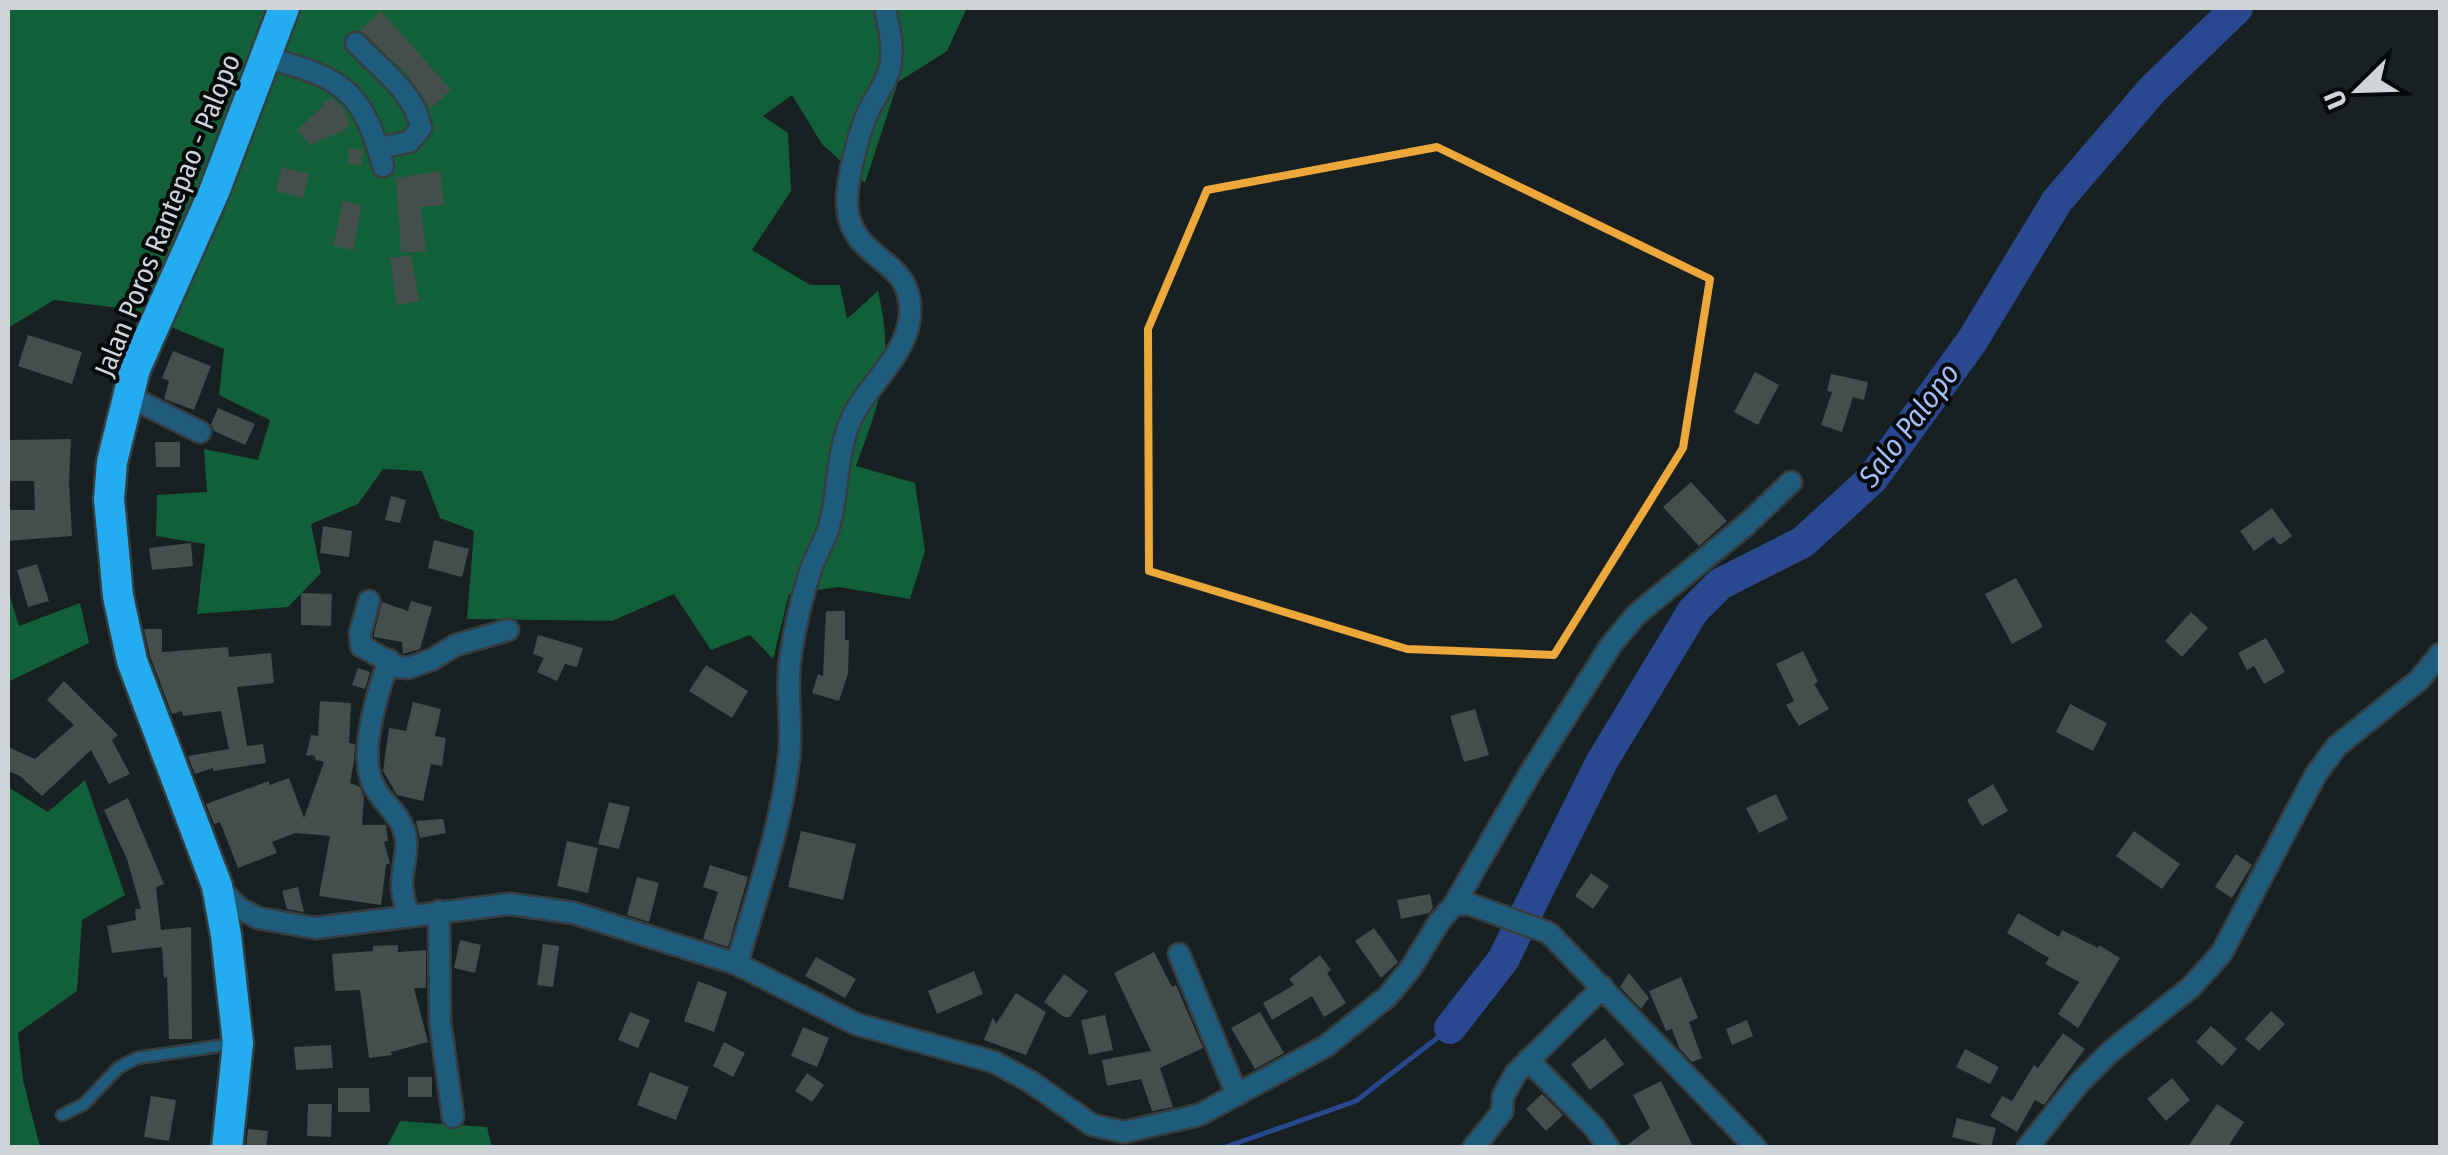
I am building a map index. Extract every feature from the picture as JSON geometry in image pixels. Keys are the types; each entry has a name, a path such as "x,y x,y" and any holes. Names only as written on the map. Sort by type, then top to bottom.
{"highway":[{"name":"Jalan Poros Rantepao - Palopo","path":"226,1148 238,1043 217,886 142,694 118,596 109,498 112,462 135,369 214,192 284,8"}],"street":[{"path":"737,964 789,758 787,687 791,650 811,570 828,528 845,433 908,336 910,292 906,282 860,241 848,204 856,152 868,111 890,72 892,48 885,8"},
{"path":"265,57 332,78 346,88 365,115 381,157 409,142 421,128 419,117 407,94 356,43"},
{"path":"128,396 200,432"},
{"path":"217,886 239,908 258,918 294,927 315,928 510,904 546,908 737,964 856,1024 994,1062 1032,1082 1092,1125 1124,1132 1154,1127 1199,1115 1326,1046 1366,1016 1411,968 1438,922 1461,904 1529,775 1611,644 1637,614 1746,526 1792,482"},
{"path":"369,601 359,641 367,650 399,666 417,666 456,645 508,630"},
{"path":"2027,1148 2079,1082 2191,987 2221,954 2316,774 2337,746 2419,680 2440,654"},
{"path":"389,660 373,712 368,754 373,785 403,827 406,843 402,885 408,916"},
{"path":"1461,904 1549,934 1756,1148"},
{"path":"439,911 440,1020 453,1117"},
{"path":"1179,954 1237,1095"},
{"path":"1473,1148 1502,1112 1507,1085 1603,987"},
{"path":"1528,1060 1594,1126 1609,1148"}],"lane":[{"path":"62,1115 84,1104 118,1068 137,1058 238,1043"}],"highlighted area":[{"path":"1437,147 1710,279 1683,448 1554,655 1407,649 1149,571 1148,329 1207,190"}],"green space":[{"path":"8,8 967,8 947,51 898,82 865,183 822,144 792,95 763,116 788,133 791,191 752,250 810,285 840,285 847,319 878,291 885,340 883,380 856,466 915,483 925,551 910,599 839,587 789,594 773,659 750,635 711,650 674,594 612,621 467,619 474,531 440,518 422,471 383,469 358,504 311,524 321,573 288,607 197,614 205,544 156,536 157,495 207,492 204,449 258,460 270,420 219,395 224,349 128,309 54,300 8,328"},
{"path":"8,590 19,626 80,603 89,643 8,682"},
{"path":"85,780 125,895 82,920 77,991 18,1033 23,1080 40,1147 8,1147 8,787 48,812"},
{"path":"400,1121 487,1127 492,1147 386,1148"}],"building":[{"path":"381,11 451,90 431,108 405,72 360,30"},
{"path":"332,98 344,109 350,124 310,145 297,130 323,102"},
{"path":"349,148 363,149 362,165 348,164"},
{"path":"282,167 309,174 303,198 276,191"},
{"path":"440,171 444,205 421,207 426,252 401,252 396,178"},
{"path":"343,201 362,205 353,250 333,246"},
{"path":"411,255 419,301 397,305 390,258"},
{"path":"28,335 82,352 72,384 18,366"},
{"path":"173,351 211,366 194,410 164,399 169,381 162,378"},
{"path":"1755,372 1779,385 1758,425 1734,412"},
{"path":"1831,374 1868,382 1864,400 1853,397 1842,432 1821,425 1832,392 1827,391"},
{"path":"218,408 255,424 245,445 214,431 211,424"},
{"path":"71,439 72,536 8,541 8,510 35,510 34,481 8,481 8,440"},
{"path":"155,442 180,442 180,467 156,467"},
{"path":"1691,482 1727,521 1699,546 1663,507"},
{"path":"391,496 406,500 400,523 385,520"},
{"path":"2272,508 2292,536 2280,545 2273,537 2254,551 2240,531"},
{"path":"323,526 352,531 349,557 320,553"},
{"path":"434,540 469,549 462,577 428,568"},
{"path":"191,543 193,566 152,570 149,548"},
{"path":"37,564 49,601 28,607 17,570"},
{"path":"2016,578 2043,627 2012,644 1985,594"},
{"path":"301,593 332,594 331,626 301,625"},
{"path":"411,601 432,607 420,649 403,654 402,642 374,634 382,602 408,611"},
{"path":"826,611 845,611 848,673 839,701 812,693 818,674 823,676"},
{"path":"2191,612 2208,628 2182,657 2165,641"},
{"path":"144,629 162,629 162,652 228,647 229,657 271,653 274,683 237,687 247,746 263,744 266,763 213,768 195,774 188,756 229,749 221,711 172,714"},
{"path":"538,635 583,648 577,667 565,664 557,681 537,672 544,658 533,654"},
{"path":"2266,638 2285,672 2264,684 2254,666 2247,670 2238,653"},
{"path":"1803,651 1818,682 1814,684 1829,709 1799,726 1786,705 1794,701 1776,664"},
{"path":"706,665 748,691 732,718 689,691"},
{"path":"358,668 370,672 365,689 352,685"},
{"path":"64,681 118,735 112,740 130,774 109,784 91,750 42,796 20,776 8,771 8,747 35,759 74,725 47,700"},
{"path":"320,701 351,703 349,743 355,744 350,783 360,787 364,797 362,825 386,825 388,841 384,842 390,863 386,865 381,905 319,896 330,836 295,833 272,842 277,853 238,868 220,822 214,824 206,804 269,781 269,785 289,778 304,818 324,762 314,755 306,756 311,735 318,736"},
{"path":"413,702 441,709 435,736 446,738 442,766 431,764 423,801 397,795 383,771 389,728 406,731"},
{"path":"2070,704 2107,723 2093,751 2056,732"},
{"path":"1475,709 1489,755 1464,762 1450,716"},
{"path":"1993,784 2008,811 1982,826 1967,800"},
{"path":"1776,794 1788,819 1759,833 1746,808"},
{"path":"128,798 164,884 156,887 161,930 191,927 192,1039 169,1039 162,947 112,953 107,926 136,920 135,909 141,909 127,859 104,810"},
{"path":"609,802 630,807 619,849 598,844"},
{"path":"443,819 446,833 420,838 416,821"},
{"path":"801,831 856,844 843,900 788,887"},
{"path":"2134,831 2180,864 2162,889 2116,856"},
{"path":"567,841 598,848 588,893 557,886"},
{"path":"2236,854 2252,865 2232,898 2215,887"},
{"path":"710,865 748,877 728,947 703,939 718,892 703,887"},
{"path":"1591,873 1609,886 1593,909 1575,896"},
{"path":"637,877 659,883 649,922 627,915"},
{"path":"298,887 304,912 287,909 282,891"},
{"path":"1430,894 1433,908 1429,913 1401,919 1397,900"},
{"path":"2018,913 2059,937 2062,930 2120,958 2078,1028 2058,1014 2079,982 2045,964 2049,958 2007,933"},
{"path":"1374,928 1398,962 1381,978 1355,941"},
{"path":"460,940 481,945 475,973 454,968"},
{"path":"543,944 559,946 553,987 537,985"},
{"path":"398,945 398,952 426,950 426,988 414,988 428,1042 391,1052 392,1055 369,1058 360,990 335,991 332,954"},
{"path":"1154,952 1172,987 1176,985 1203,1048 1160,1068 1173,1107 1152,1111 1141,1079 1107,1086 1102,1060 1151,1051 1114,973"},
{"path":"1320,955 1346,1003 1324,1017 1312,996 1272,1020 1263,1003 1294,985 1289,979"},
{"path":"816,957 856,979 845,998 805,976"},
{"path":"974,971 983,994 937,1014 928,991"},
{"path":"1629,973 1649,998 1641,1009 1620,987"},
{"path":"1064,974 1088,991 1070,1017 1044,1002"},
{"path":"1681,977 1698,1018 1689,1022 1702,1058 1692,1062 1679,1048 1672,1029 1666,1031 1649,991"},
{"path":"698,981 727,992 714,1032 684,1021"},
{"path":"1016,993 1046,1012 1026,1055 984,1040 993,1017 996,1024"},
{"path":"2271,1011 2285,1024 2259,1051 2245,1039"},
{"path":"630,1012 650,1020 638,1048 618,1040"},
{"path":"1260,1012 1284,1053 1255,1069 1231,1028"},
{"path":"1105,1015 1113,1050 1089,1055 1081,1020"},
{"path":"1747,1020 1753,1036 1732,1045 1726,1029"},
{"path":"2211,1026 2237,1049 2222,1066 2196,1042"},
{"path":"803,1027 829,1038 817,1067 791,1056"},
{"path":"2063,1033 2085,1049 2044,1105 2035,1100 2017,1132 1990,1116 2002,1096 2012,1101 2034,1065 2038,1068"},
{"path":"1605,1038 1624,1064 1590,1090 1571,1064"},
{"path":"724,1042 745,1053 733,1077 713,1066"},
{"path":"331,1045 333,1068 296,1070 294,1047"},
{"path":"1965,1049 1999,1067 1990,1084 1956,1067"},
{"path":"650,1072 689,1087 676,1120 637,1105"},
{"path":"807,1073 824,1085 812,1102 795,1091"},
{"path":"408,1077 432,1077 432,1097 408,1097"},
{"path":"2172,1078 2190,1100 2166,1121 2147,1099"},
{"path":"1661,1081 1694,1148 1623,1148 1650,1128 1633,1095"},
{"path":"338,1088 369,1088 370,1112 338,1112"},
{"path":"1542,1094 1563,1115 1546,1131 1526,1109"},
{"path":"151,1096 176,1100 169,1141 144,1137"},
{"path":"308,1104 332,1104 331,1137 307,1136"},
{"path":"2217,1104 2244,1122 2227,1148 2187,1148"},
{"path":"1957,1118 1996,1128 1991,1147 1952,1137"},
{"path":"248,1129 268,1131 266,1148 246,1148"}],"waterway":[{"name":"Salo Palopo","path":"1450,1028 1503,960 1601,763 1693,611 1720,584 1803,542 1872,479 1972,341 2057,201 2153,89 2237,8"},
{"path":"1223,1148 1356,1101 1450,1028"}]}
